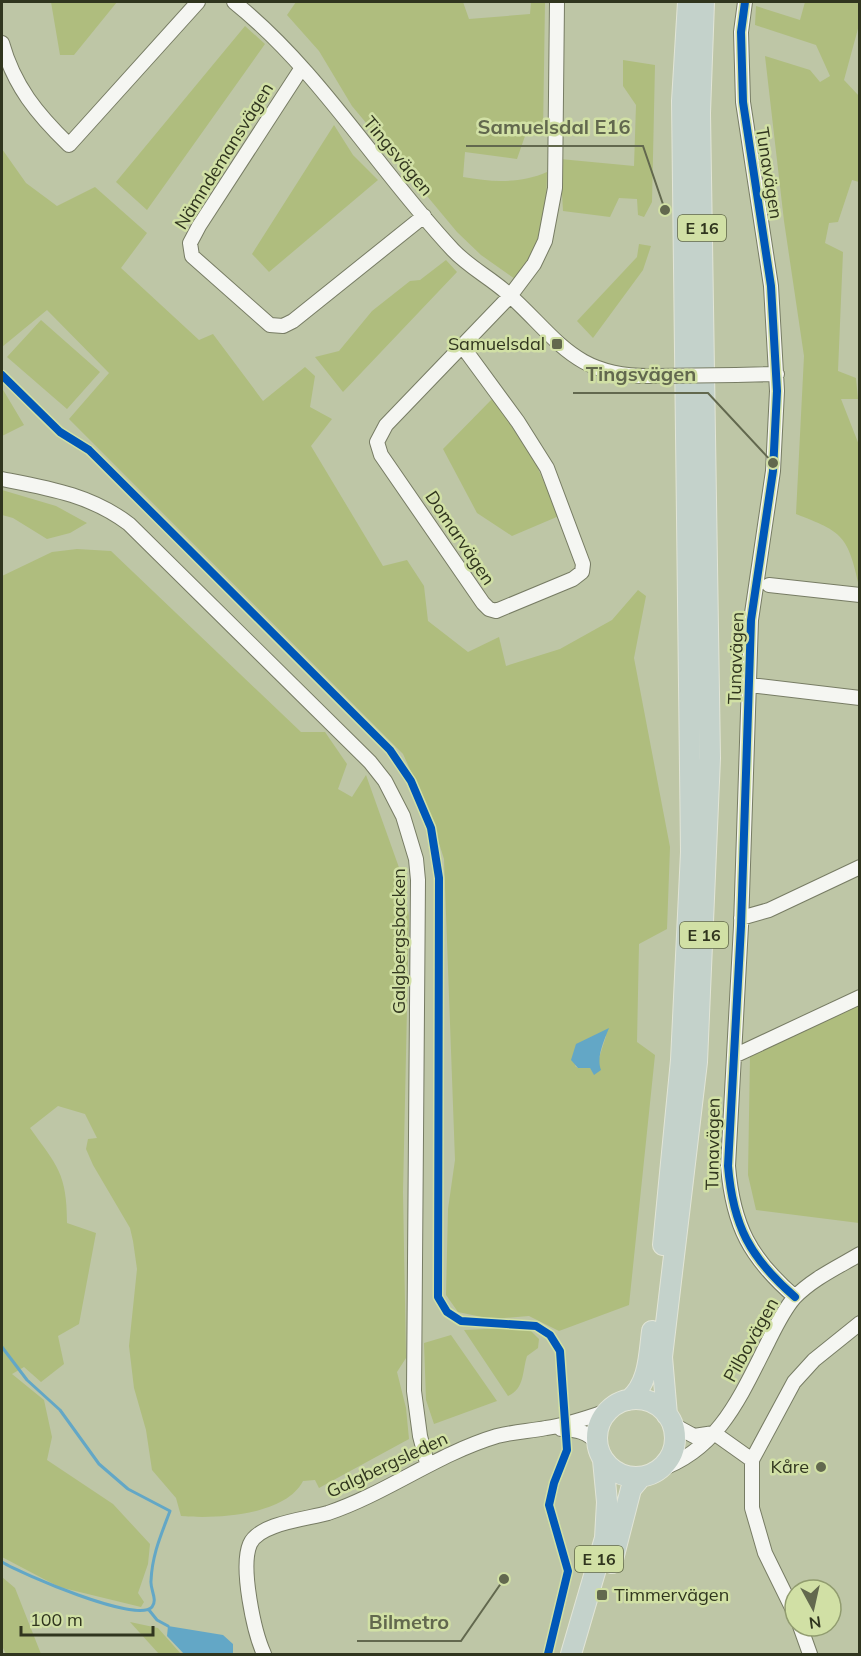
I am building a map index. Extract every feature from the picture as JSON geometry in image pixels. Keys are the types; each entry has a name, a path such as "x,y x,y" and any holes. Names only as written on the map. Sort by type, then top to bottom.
{"highway":[{"name":"E 16","path":"571,1654 605,1538 608,1502 599,1426 607,1411 637,1394 646,1374 663,1243 681,1060 690,875 691,661 682,101 688,2"},
{"name":"E 16","path":"585,1654 631,1489 667,1461 674,1449 662,1358 698,1062 710,758 700,113 704,2"},
{"path":"628,1400 652,1403 670,1419"},
{"path":"601,1452 618,1473 650,1474"}],"street":[{"path":"2,43 18,86 29,103 69,145 198,2"},
{"name":"Tingsvägen","path":"234,2 275,38 424,216 466,262 510,296 549,337 570,354 593,366 618,374 654,376 777,374"},
{"name":"Domarvägen","path":"463,347 518,422 546,468 583,564 582,572 573,579 496,611 489,609 483,603 377,447 380,433 386,425 510,296 540,253 553,210 557,2"},
{"name":"Tunavägen","path":"745,2 741,32 743,102 771,286 777,374 775,444 753,602 741,918 728,1166 730,1198 737,1222 748,1246 777,1281 795,1297"},
{"name":"Nämndemansvägen","path":"301,69 199,226 190,243 192,256 270,325 283,326 293,321 424,216"},
{"name":"Galgbergsbacken","path":"2,479 69,492 94,501 129,524 341,732 377,771 398,802 416,859 417,880 414,1391 420,1436 428,1463"},
{"path":"769,585 860,595"},
{"path":"750,685 860,698"},
{"path":"741,918 769,910 860,867"},
{"path":"734,1056 860,997"},
{"name":"Pilbovägen","path":"650,1474 680,1463 701,1448 736,1404 783,1312 795,1297 812,1283 860,1254"},
{"path":"783,1590 765,1553 752,1508 752,1460 794,1382 814,1360 860,1323"},
{"name":"Galgbergsleden","path":"264,1654 256,1637 250,1610 249,1546 257,1533 356,1503 428,1463 500,1436 547,1428 607,1411"},
{"path":"670,1419 694,1436 714,1433 752,1460"},
{"name":"Galgbergsleden","path":"547,1428 583,1431 601,1452"},
{"path":"804,1638 810,1654"}],"green space":[{"path":"51,2 117,2 74,55 60,55"},
{"path":"296,2 463,2 469,19 530,14 531,2 545,2 543,133 525,136 517,159 465,152 463,177 505,181 526,179 547,172 546,211 537,249 515,279 481,255 457,232 352,106 319,51 287,15"},
{"path":"805,2 859,2 859,25 844,80 859,96 859,182 852,180 838,222 829,223 825,243 843,252 838,371 856,378 858,399 841,399 859,445 859,586 851,556 841,538 824,526 796,514 804,356 784,221 765,56 810,70 820,82 830,76 816,45 755,25 756,6 800,20"},
{"path":"245,26 265,44 147,210 116,182"},
{"path":"623,60 655,65 652,202 644,217 638,215 637,199 619,198 610,217 563,211 560,159 634,166 636,105 623,86"},
{"path":"334,125 353,155 378,180 269,272 252,254"},
{"path":"2,149 26,183 57,206 95,187 147,233 121,268 199,340 213,334 263,401 305,367 315,376 310,407 332,419 311,446 383,566 407,560 424,586 428,621 468,652 499,637 506,666 560,649 612,620 638,590 646,596 634,658 670,847 667,929 639,944 637,1042 655,1055 629,1305 559,1331 529,1316 491,1319 458,1312 446,1295 448,1209 455,1160 444,859 428,809 403,754 69,419 109,373 47,310 2,347","holes":["597,1035 606,1036 594,1074 590,1068 575,1066 591,1038"]},
{"path":"639,244 651,246 643,270 593,338 577,321 637,257"},
{"path":"446,260 457,272 343,392 315,357 339,351 372,311 410,281 420,280"},
{"path":"41,320 100,372 67,409 7,357"},
{"path":"2,388 24,425 2,436"},
{"path":"493,398 536,464 559,516 512,536 477,513 443,449"},
{"path":"2,490 56,506 87,523 70,533 47,539 13,518 2,515"},
{"path":"77,549 111,551 301,732 325,732 347,764 338,789 352,797 366,775 402,876 409,916 403,1192 406,1358 397,1372 406,1408 409,1439 319,1488 315,1480 303,1481 294,1493 281,1502 265,1508 248,1513 212,1517 181,1516 176,1498 152,1470 146,1430 134,1388 129,1346 137,1269 133,1241 130,1228 86,1149 88,1139 97,1138 85,1114 58,1106 30,1128 59,1171 65,1192 67,1223 96,1233 79,1324 58,1336 64,1364 41,1382 24,1367 12,1374 44,1400 52,1437 47,1460 113,1504 150,1544 148,1564 138,1593 144,1602 141,1607 59,1587 2,1557 2,576 52,552"},
{"path":"859,1003 859,1223 756,1210 748,1175 750,1056"},
{"path":"507,1328 530,1330 539,1339 538,1348 527,1356 520,1384 508,1396 464,1330"},
{"path":"451,1335 497,1401 434,1424 426,1400 424,1343"},
{"path":"2,1577 15,1588 41,1654 6,1654 2,1646"},
{"path":"130,1622 158,1628 181,1654 159,1654"}],"water":[{"path":"609,1028 600,1054 601,1070 594,1075 590,1068 578,1068 571,1060 576,1044"},
{"path":"168,1626 223,1635 233,1644 233,1654 184,1654 167,1636"}],"waterway":[{"path":"2,1347 27,1380 60,1410 99,1464 128,1489 170,1511 153,1562 151,1584 154,1604 152,1607 142,1610 125,1609 103,1603 31,1576 2,1562"},
{"path":"149,1610 157,1620 168,1626"}],"cycle path":[{"path":"745,2 741,32 743,102 771,286 777,391 773,471 751,620 741,926 728,1166 734,1206 746,1239 766,1269 795,1297"},
{"path":"2,375 60,432 89,450 390,750 411,781 431,828 439,878 438,1297 447,1312 461,1321 536,1326 550,1335 560,1351 567,1450 554,1483 549,1505 568,1571 548,1654"}],"place":[{"name":"Samuelsdal E16","path":"665,210"},
{"name":"Samuelsdal","path":"557,344"},
{"name":"Tingsvägen","path":"773,463"},
{"name":"Kåre","path":"821,1467"},
{"name":"Bilmetro","path":"504,1579"},
{"name":"Timmervägen","path":"602,1595"}]}
